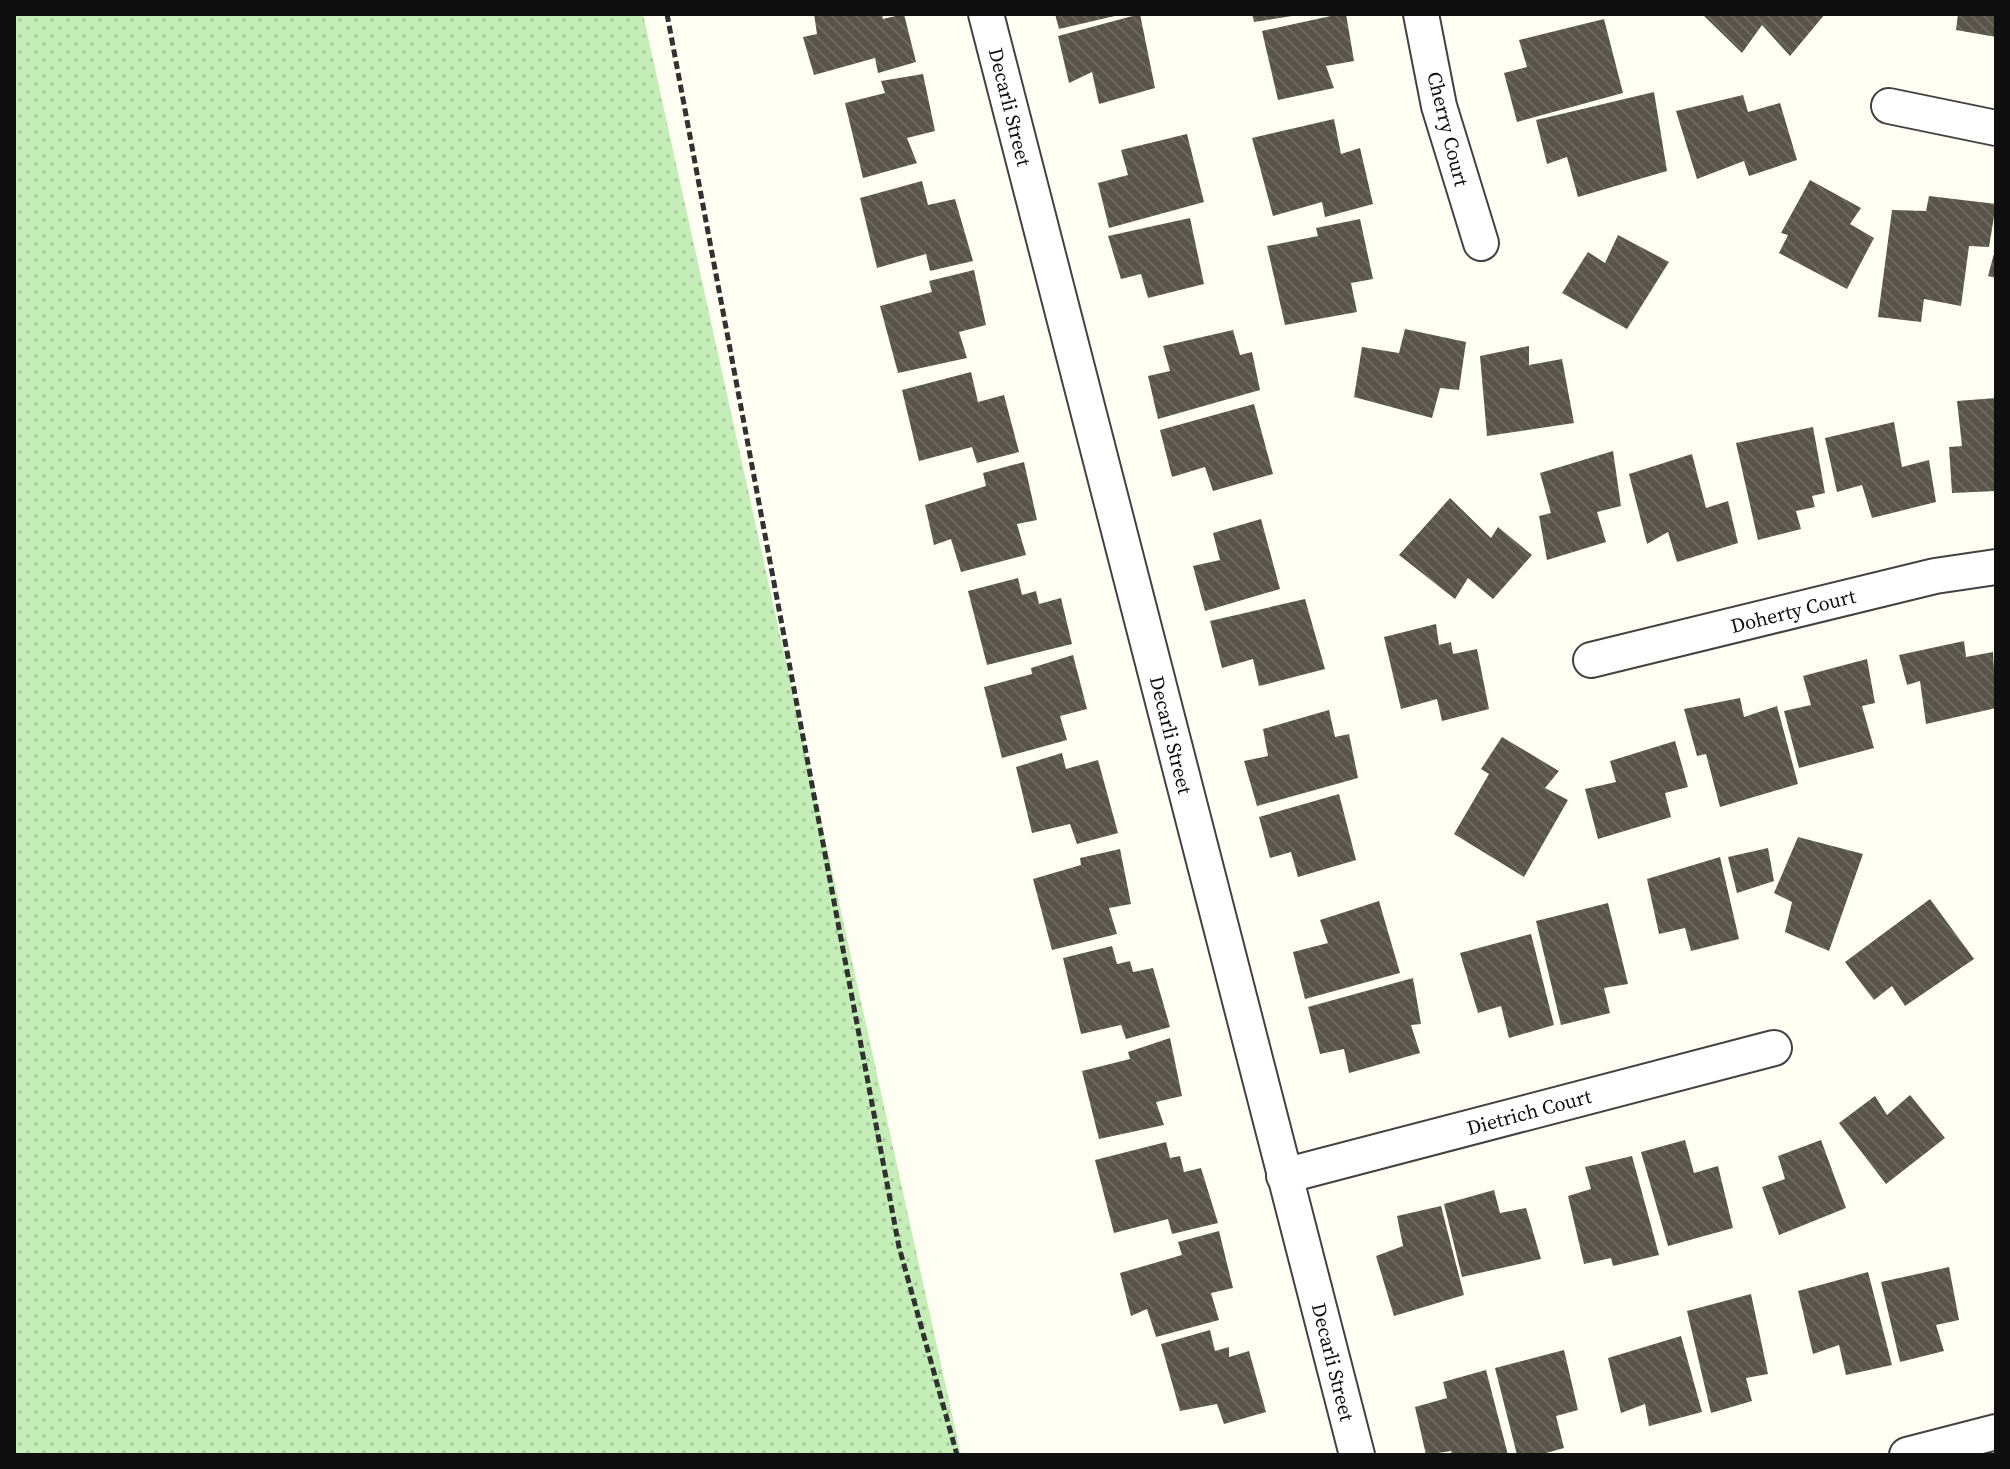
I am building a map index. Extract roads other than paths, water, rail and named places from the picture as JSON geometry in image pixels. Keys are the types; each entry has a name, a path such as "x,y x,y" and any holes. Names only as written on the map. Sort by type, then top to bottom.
{"street":[{"name":"Decarli Street","path":"986,14 1357,1455"},
{"name":"Cherry Court","path":"1421,14 1439,106 1481,243"},
{"path":"1889,106 1996,128"},
{"name":"Doherty Court","path":"1591,660 1935,576 1996,567"},
{"name":"Dietrich Court","path":"1284,1176 1774,1048"},
{"path":"1907,1455 1996,1432"}]}
